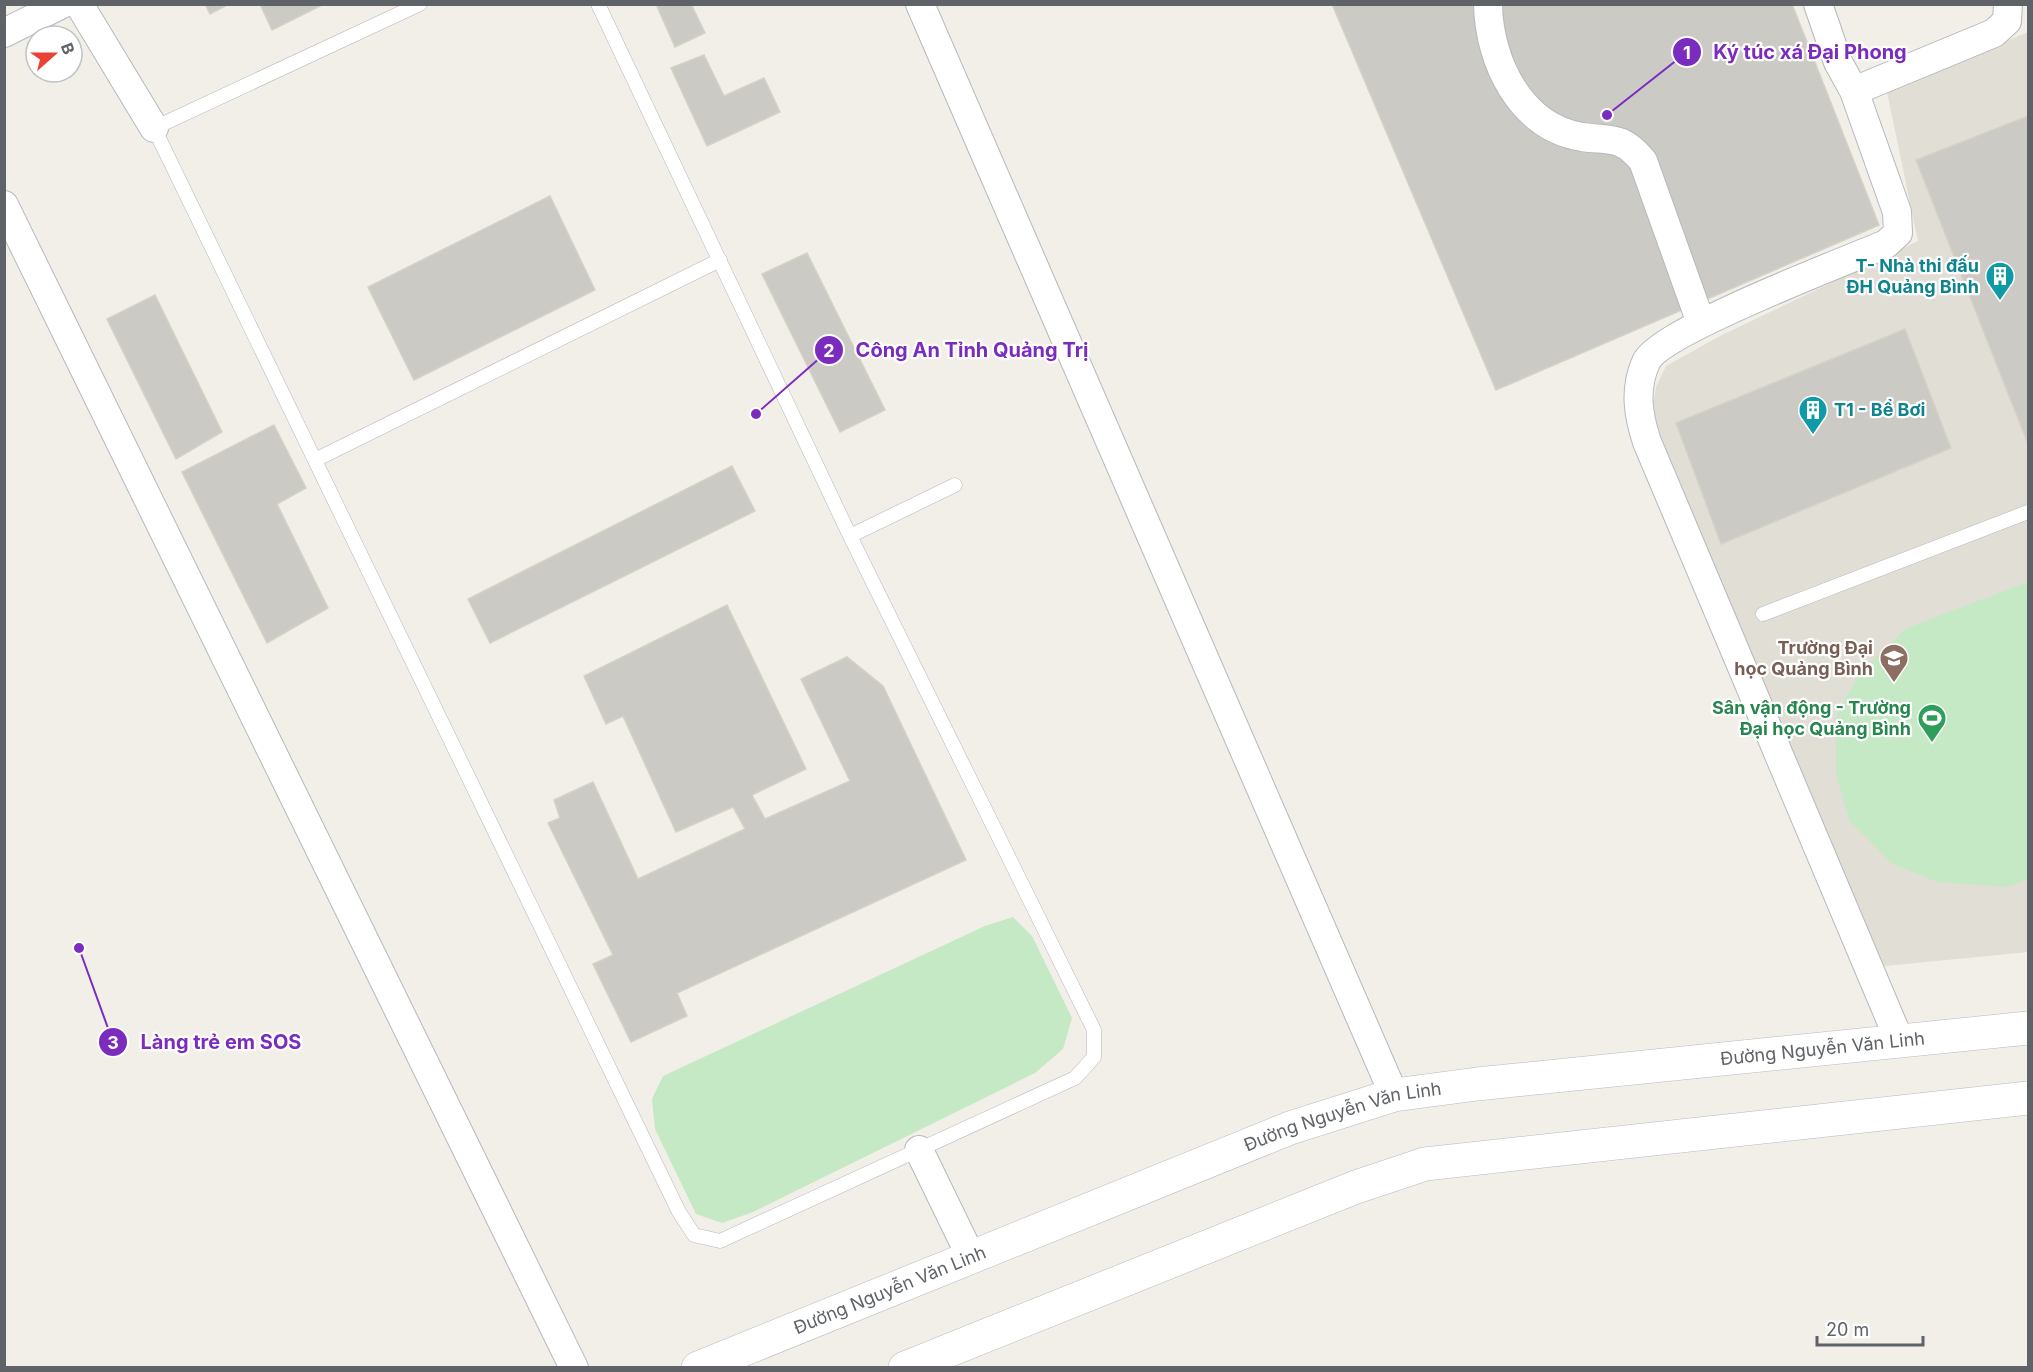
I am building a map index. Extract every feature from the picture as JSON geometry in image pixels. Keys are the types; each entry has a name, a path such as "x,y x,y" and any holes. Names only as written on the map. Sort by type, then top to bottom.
{"street":[{"path":"4,33 62,4"},
{"path":"79,4 154,128"},
{"path":"920,4 1394,1095"},
{"path":"1488,4 1488,24 1506,76 1528,112 1551,127 1581,137 1623,141 1643,161 1701,323"},
{"path":"1818,4 1838,62 1854,91 1897,212 1898,233 1886,244 1701,323 1665,345 1647,361 1637,402 1640,421 1900,1042"},
{"path":"1854,91 1994,33 2007,21 2008,4"},
{"path":"4,205 574,1368"},
{"name":"Đường Nguyễn Văn Linh","path":"698,1368 1290,1128 1394,1095 1477,1084 2028,1028"},
{"path":"904,1368 1356,1187 1425,1164 2028,1098"},
{"path":"919,1150 971,1257"}],"lane":[{"path":"420,4 154,128 674,1202 694,1235 720,1241 1075,1078 1094,1057 1094,1030 850,536 598,4"},
{"path":"315,460 720,260"},
{"path":"850,536 955,485"},
{"path":"1763,614 2028,512"}],"shaded area":[{"name":"Trường Đại học Quảng Bình","path":"2028,32 2028,952 1875,967 1651,417 1656,387 1666,366 1720,336 1918,241 1887,92"}],"green space":[{"name":"Sân vận động - Trường Đại học Quảng Bình","path":"2028,582 2028,879 2007,887 1937,882 1891,863 1849,820 1836,773 1836,716 1861,671 1907,628"},
{"path":"1013,917 1032,936 1072,1018 1063,1049 1035,1073 753,1212 722,1223 696,1214 655,1129 652,1099 663,1076 985,926"}],"building":[{"path":"205,4 229,4 210,14"},
{"path":"260,4 324,4 272,30"},
{"path":"656,4 691,4 705,33 675,47"},
{"path":"1332,4 1792,4 1879,225 1496,390"},
{"path":"704,55 724,96 764,78 780,112 707,146 671,68"},
{"name":"T- Nhà thi đấu ĐH Quảng Bình","path":"2028,116 2028,444 1916,160"},
{"path":"550,196 595,290 414,380 368,287"},
{"path":"807,253 885,410 840,432 762,274"},
{"path":"155,295 222,432 176,459 107,319"},
{"name":"T1 - Bể Bơi","path":"1905,329 1951,448 1721,544 1676,423"},
{"path":"274,425 306,488 277,504 328,608 267,643 182,472"},
{"path":"732,466 755,511 490,643 468,599"},
{"path":"727,605 806,769 752,795 765,819 850,781 801,679 847,657 883,686 966,860 677,993 687,1016 631,1042 593,964 613,955 548,823 560,818 554,800 593,782 638,879 745,829 733,807 676,832 623,716 606,724 584,676"}],"place":[{"name":"Ký túc xá Đại Phong","path":"1607,115"},
{"name":"T- Nhà thi đấu ĐH Quảng Bình","path":"2000,302"},
{"name":"Công An Tỉnh Quảng Trị","path":"756,414"},
{"name":"T1 - Bể Bơi","path":"1813,436"},
{"name":"Trường Đại học Quảng Bình","path":"1894,684"},
{"name":"Sân vận động - Trường Đại học Quảng Bình","path":"1932,744"},
{"name":"Làng trẻ em SOS","path":"79,948"}]}
